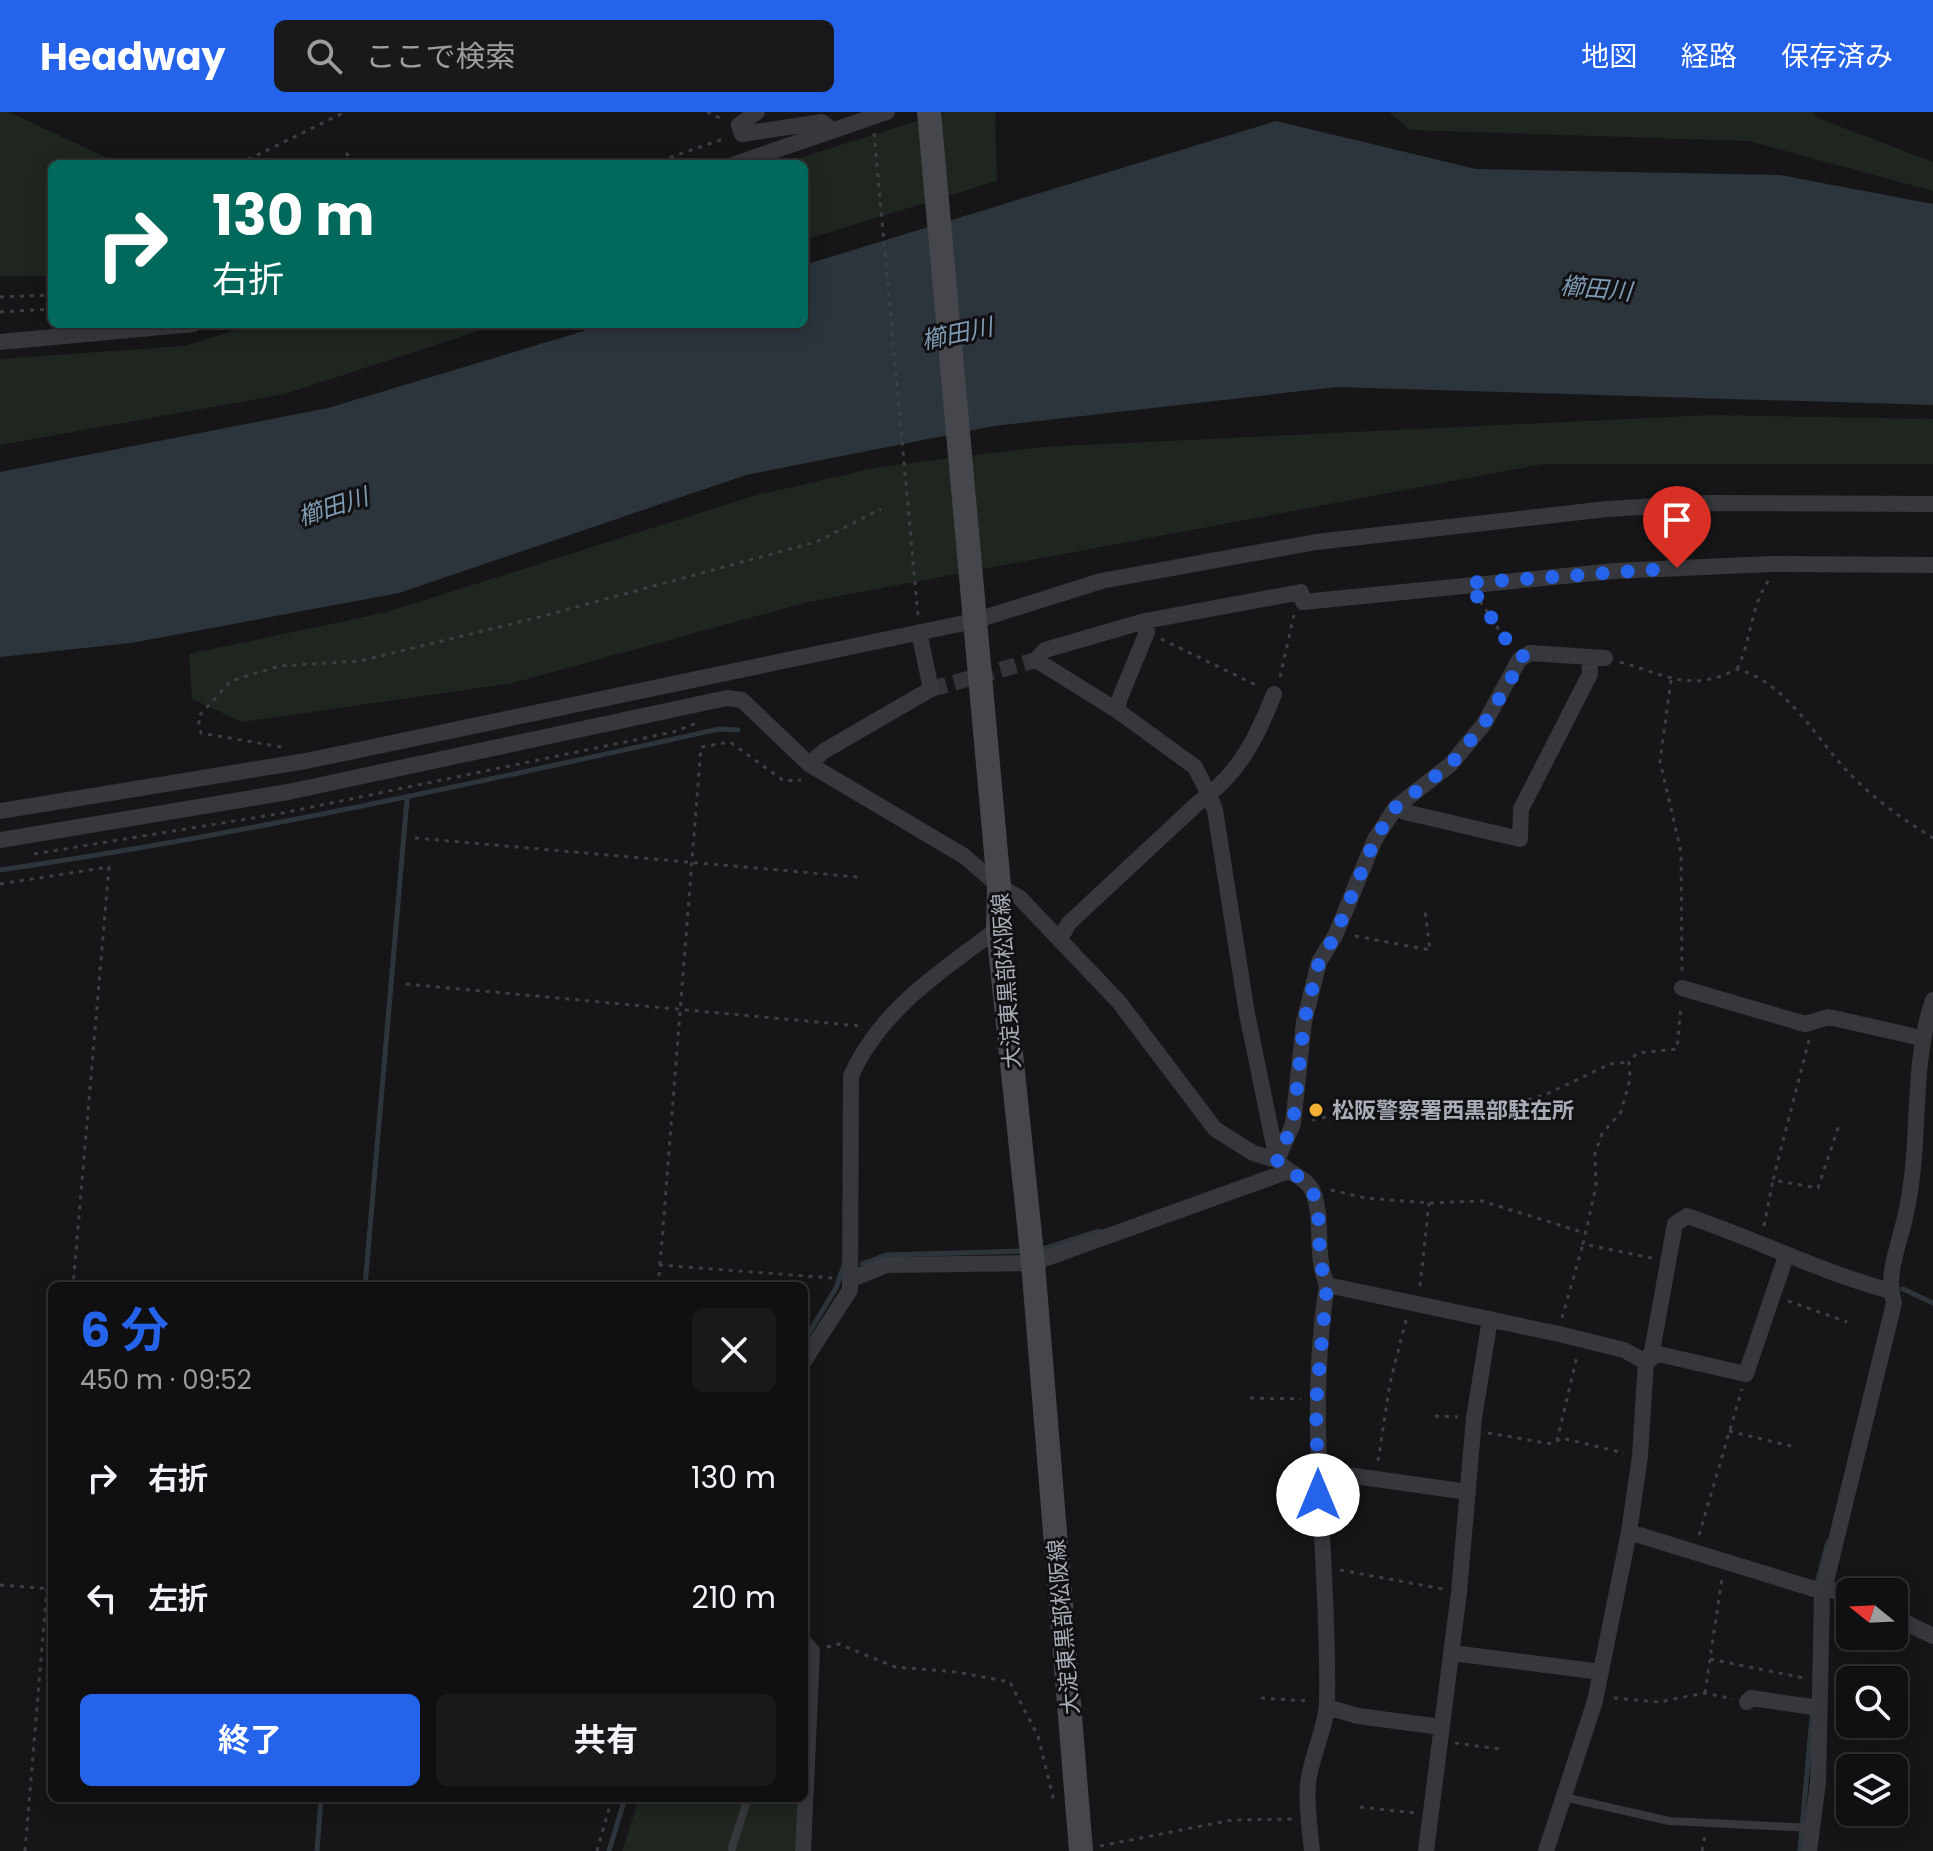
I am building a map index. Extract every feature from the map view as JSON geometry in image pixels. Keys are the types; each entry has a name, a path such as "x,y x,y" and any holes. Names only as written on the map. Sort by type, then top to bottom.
{"main road":[{"name":"大淀東黒部松阪線","path":"929,113 999,886 998,929 1032,1255 1081,1851"}],"street":[{"path":"757,112 739,125 742,134 822,122 832,130"},
{"path":"755,160 880,115"},
{"path":"0,342 151,328"},
{"path":"0,811 306,761 974,615 1101,581 1404,529 1607,509 1710,503 1933,504"},
{"path":"1282,1166 1247,1014 1215,810 1209,795 1195,767 1118,711 1036,660 1045,650 1301,592 1303,602 1468,583 1771,564 1933,565"},
{"path":"809,764 824,751 931,689 919,627"},
{"path":"1118,711 1119,700 1146,627"},
{"path":"1282,1166 1293,1124 1304,1022 1319,962 1335,936 1375,839 1396,807 1451,764 1484,724 1524,657 1530,653 1597,658 1521,809 1520,839 1405,812 1396,807"},
{"path":"1060,939 1069,923 1222,786 1257,737 1274,694"},
{"path":"0,840 288,792 727,698 742,700 809,764 964,856 999,886 1020,898 1119,1002 1215,1129 1305,1180 1313,1194 1319,1268 1327,1285 1316,1404 1318,1495 1327,1568 1327,1707 1308,1785 1312,1851"},
{"path":"808,1355 850,1290 852,1279 851,1076 879,1027 941,971 998,929"},
{"path":"1682,988 1805,1024 1829,1017 1921,1038"},
{"path":"1809,1851 1804,1828 1818,1783 1813,1707 1820,1590 1894,1303 1889,1282 1907,1211 1917,1134 1921,1038 1933,1000"},
{"path":"852,1279 886,1265 1032,1255 1282,1166"},
{"path":"1546,1851 1595,1701 1601,1672 1629,1532 1640,1456 1646,1362 1652,1351 1666,1260 1675,1224 1687,1216 1755,1238 1786,1256 1838,1277 1891,1291"},
{"path":"1646,1362 1658,1354 1746,1374 1786,1256"},
{"path":"1327,1285 1581,1339 1624,1350 1646,1362"},
{"path":"1426,1851 1459,1592 1473,1424 1490,1319"},
{"path":"1319,1471 1468,1492"},
{"path":"1629,1532 1836,1594"},
{"path":"1908,1624 1933,1636"},
{"path":"808,1646 812,1651 808,1704"},
{"path":"1452,1653 1601,1672"},
{"path":"1747,1702 1751,1698 1813,1707"},
{"path":"1327,1707 1440,1734"},
{"path":"803,1851 804,1802"}],"lane":[{"path":"1564,1797 1669,1821 1804,1828"},
{"path":"732,1848 747,1802"}],"path":[{"path":"247,160 345,112"},
{"path":"663,160 725,139 739,125 707,112"},
{"path":"880,115 919,627"},
{"path":"346,153 352,160"},
{"path":"0,297 48,295"},
{"path":"0,312 48,309"},
{"path":"306,761 298,749 201,733 198,717 231,681 279,666 360,661 532,619 816,542 881,509"},
{"path":"1597,658 1671,680 1715,681 1737,669 1746,651 1758,596 1772,577 1771,564"},
{"path":"1468,583 1511,647 1524,657"},
{"path":"1146,627 1274,694 1287,654 1295,611 1303,602"},
{"path":"1737,669 1754,674 1783,697 1852,776 1890,812 1933,838"},
{"path":"1293,1124 1353,1111 1382,1110 1423,1117 1476,1116 1547,1094 1610,1064 1629,1062 1637,1053 1677,1049 1682,988 1681,852 1660,761 1671,680"},
{"path":"658,1282 701,747 730,742 784,781 835,779"},
{"path":"415,838 858,877"},
{"path":"0,884 109,867 73,1282"},
{"path":"1335,936 1371,937 1430,950 1425,911"},
{"path":"406,984 879,1027"},
{"path":"1755,1238 1763,1230 1811,1030 1805,1024"},
{"path":"1559,1334 1596,1186 1595,1153 1602,1134 1621,1112 1630,1079 1629,1062"},
{"path":"1773,1180 1818,1188 1840,1122"},
{"path":"1305,1180 1318,1187 1366,1198 1429,1203 1454,1199 1482,1201 1585,1233"},
{"path":"1375,1477 1390,1383 1414,1303 1429,1203"},
{"path":"1583,1244 1666,1260"},
{"path":"660,1265 831,1278"},
{"path":"1773,1295 1847,1322"},
{"path":"1557,1441 1581,1339"},
{"path":"1694,1550 1746,1374"},
{"path":"1250,1398 1299,1399 1316,1404"},
{"path":"1435,1416 1552,1444 1562,1438 1640,1456"},
{"path":"1729,1431 1795,1447"},
{"path":"1705,1693 1725,1560"},
{"path":"1327,1568 1459,1592"},
{"path":"0,1585 48,1588"},
{"path":"25,1851 48,1599"},
{"path":"1710,1659 1807,1678"},
{"path":"1595,1701 1606,1697 1658,1702 1705,1693 1747,1702"},
{"path":"1261,1698 1298,1698 1327,1707"},
{"path":"1440,1734 1500,1749"},
{"path":"597,1851 611,1802"},
{"path":"1360,1807 1430,1814"},
{"path":"1702,1851 1706,1825"}],"shaded area":[{"path":"0,112 9,112 111,160 48,160 48,276 0,276"},
{"path":"945,112 995,112 997,181 808,239 808,160 794,160"},
{"path":"1389,112 1812,112 1818,118 1933,162 1933,191 1749,141 1410,130"},
{"path":"243,328 487,328 285,394 0,445 0,359 184,346"},
{"path":"1711,415 1933,419 1933,464 1543,464 808,602 513,683 242,722 192,699 189,654 387,612 753,496 879,467 1041,447"},
{"path":"638,1802 797,1802 795,1851 622,1851"}],"water":[{"name":"櫛田川","path":"1276,121 1476,169 1780,175 1933,204 1933,405 1337,387 994,426 746,475 399,593 131,643 0,657 0,472 328,408 594,328 808,328 808,264"}],"waterway":[{"path":"0,870 271,824 719,729 738,730"},
{"path":"365,1282 407,799"},
{"path":"1040,1250 1099,1231"},
{"path":"862,1264 886,1255 1026,1251"},
{"path":"808,1334 836,1288 844,1265"},
{"path":"1903,1289 1933,1303"},
{"path":"1816,1587 1828,1542"},
{"path":"1800,1851 1812,1717"},
{"path":"317,1851 321,1802"},
{"path":"609,1851 624,1802"}],"tunnel":[{"path":"931,689 1036,660"}],"place":[{"name":"松阪警察署西黒部駐在所","path":"1316,1110"}],"route":[{"path":"1318,1495 1316,1404 1327,1285 1319,1268 1313,1194 1305,1180 1286,1172 1277,1160 1293,1124 1304,1022 1319,962 1335,936 1375,839 1396,807 1451,764 1484,724 1519,660 1524,657 1511,647 1468,583 1677,568"}]}
